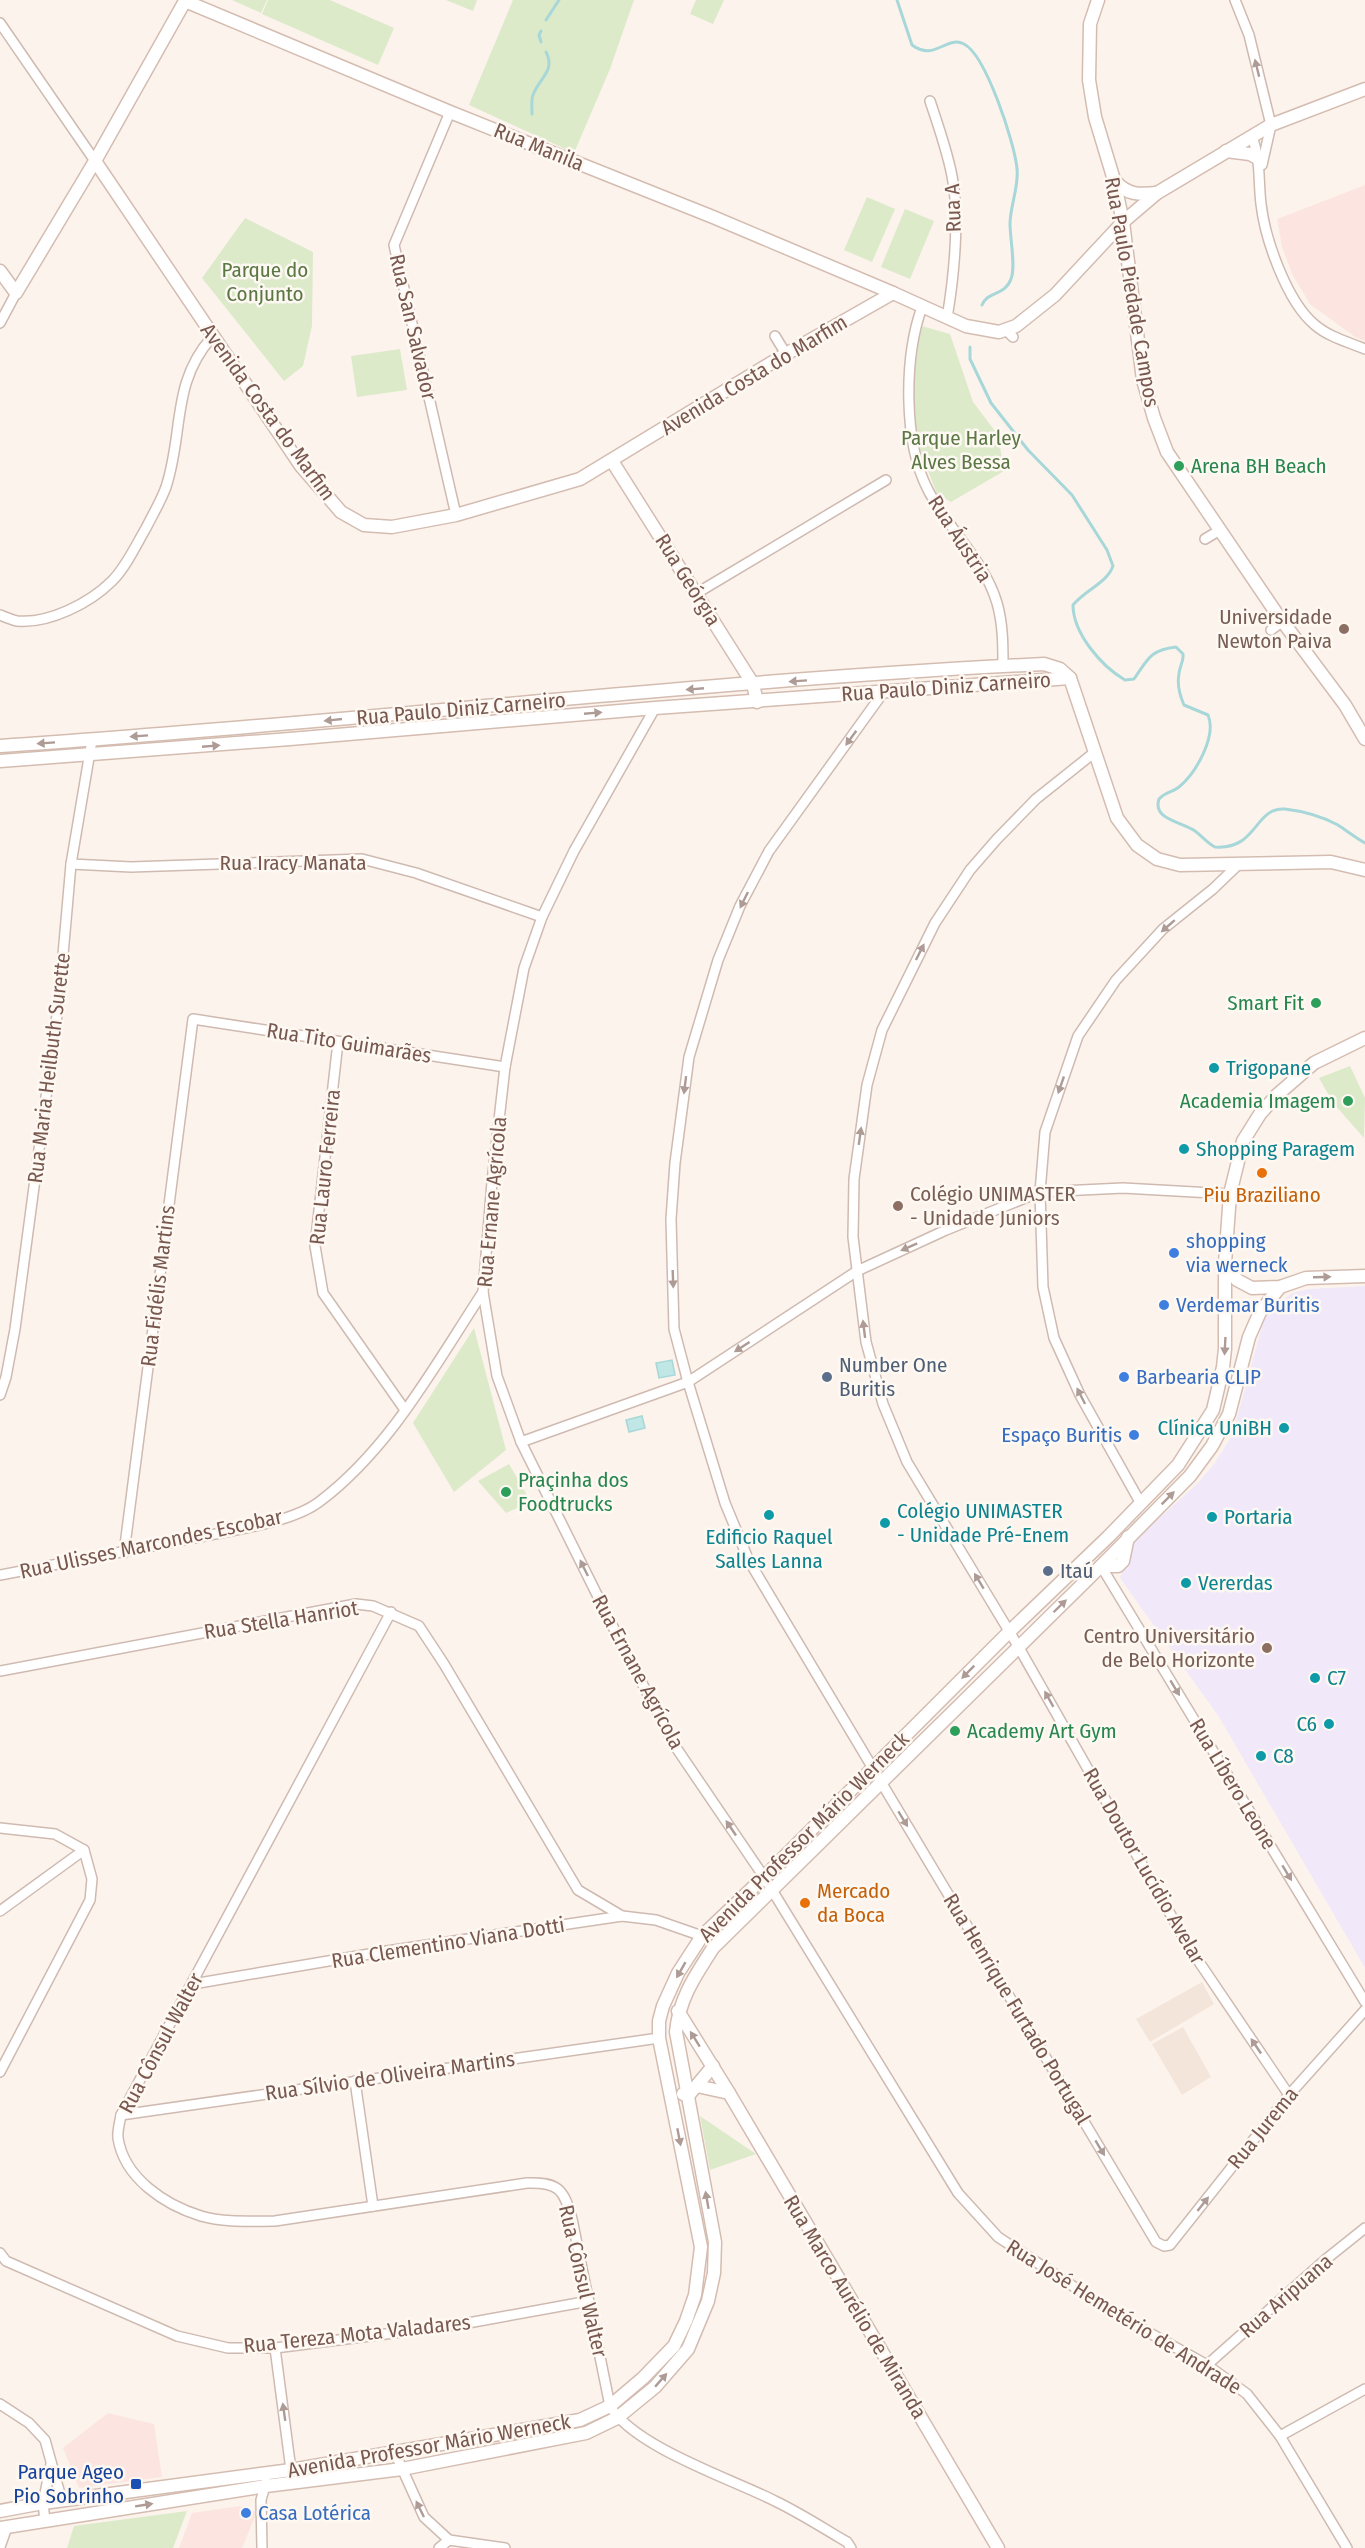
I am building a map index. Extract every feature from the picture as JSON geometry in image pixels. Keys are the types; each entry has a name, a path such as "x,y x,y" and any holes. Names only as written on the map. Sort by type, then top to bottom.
{"street":[{"path":"0,323 95,161 184,0"},
{"name":"Rua Manila","path":"184,0 450,112 893,292 947,318 982,331 1010,334 1054,295 1124,222"},
{"name":"Rua Paulo Piedade Campos","path":"1098,0 1090,24 1089,80 1095,117 1124,222 1143,380 1154,418 1167,453 1283,621 1310,667 1345,705 1365,739"},
{"path":"1235,0 1249,35 1271,125 1260,165"},
{"path":"0,23 95,161"},
{"path":"1124,222 1157,193 1271,125 1365,89"},
{"name":"Rua A","path":"930,101 948,158 955,197 952,276 947,318"},
{"name":"Rua San Salvador","path":"450,112 394,245 456,515"},
{"path":"1252,136 1260,165 1263,218 1289,291 1314,325 1333,337 1365,349"},
{"path":"1226,151 1250,154 1260,165"},
{"name":"Avenida Costa do Marfim","path":"95,161 301,466 341,512 364,525 392,527 456,515 580,479 893,292"},
{"path":"1114,180 1122,189 1132,194 1157,193"},
{"path":"0,271 16,293"},
{"name":"Rua Áustria","path":"922,307 917,320 910,390 911,425 917,459 927,488 946,520 984,573 997,601 1002,624 1003,666"},
{"path":"775,336 786,354"},
{"path":"0,615 17,621 46,618 74,609 93,598 113,580 133,551 166,487 187,376 198,353 212,337"},
{"name":"Rua Geórgia","path":"612,461 753,684 757,702"},
{"path":"697,593 886,480"},
{"path":"1205,539 1220,530"},
{"path":"1271,630 1283,621"},
{"name":"Rua Paulo Diniz Carneiro","path":"0,746 290,725 388,714 1003,666 1044,664 1060,669 1070,678"},
{"path":"1070,678 1117,818 1137,845 1157,858 1180,865 1331,862 1365,870"},
{"name":"Rua Paulo Diniz Carneiro","path":"0,761 290,740 885,690 1070,678"},
{"name":"Rua Henrique Furtado Portugal","path":"885,690 769,851 740,906 718,960 688,1057 675,1163 671,1219 674,1329 725,1503 749,1561 1156,2242 1164,2246"},
{"name":"Rua Ernane Agrícola","path":"655,708 574,851 542,917 524,968 505,1067 483,1292 497,1376 521,1442 675,1746 764,1877"},
{"path":"290,725 290,740"},
{"name":"Rua Maria Heilbuth Surette","path":"0,1395 6,1377 15,1329 60,1000 71,864 92,740"},
{"name":"Rua Doutor Lucídio Avelar","path":"1095,752 1036,799 997,838 970,870 935,923 882,1030 867,1085 854,1179 853,1237 866,1342 883,1404 907,1462 1010,1631 1189,1947 1289,2095"},
{"name":"Rua Iracy Manata","path":"71,864 131,867 362,859 416,873 542,917"},
{"path":"1140,1502 1080,1395 1054,1338 1043,1287 1040,1192 1045,1132 1078,1036 1116,980 1163,929 1213,889 1240,863"},
{"path":"1210,865 1216,876 1213,889"},
{"name":"Rua Tito Guimarães","path":"193,1019 505,1067"},
{"name":"Rua Fidélis Martins","path":"124,1553 193,1019"},
{"name":"Avenida Professor Mário Werneck","path":"4,2528 265,2480 291,2470 580,2420 610,2406 643,2378 674,2346 695,2295 701,2247 659,2038 663,2006 678,1973 702,1936 1108,1537 1178,1465 1213,1410 1225,1349 1225,1263 1230,1194 1243,1141 1264,1108 1314,1063 1365,1038"},
{"name":"Rua Lauro Ferreira","path":"338,1042 315,1246 317,1267 323,1293 405,1410"},
{"path":"521,1442 688,1382 857,1271 946,1230 1040,1192 1123,1188 1230,1194"},
{"path":"1225,1263 1237,1280 1248,1287 1266,1289 1306,1278 1365,1276"},
{"path":"1108,1537 1101,1557 1101,1566 1118,1566 1123,1562 1128,1537 1190,1476 1212,1446 1229,1414 1249,1337 1260,1312 1280,1287"},
{"name":"Rua Ulisses Marcondes Escobar","path":"0,1575 124,1553 273,1522 317,1504 359,1467 405,1410 483,1292"},
{"name":"Avenida Professor Mário Werneck","path":"0,2511 62,2501 265,2480 402,2469 586,2433 617,2418 655,2387 688,2349 708,2301 714,2273 714,2242 676,2032 678,2011 689,1984 713,1948 1101,1566"},
{"name":"Rua Líbero Leone","path":"1101,1566 1365,2002"},
{"name":"Rua Stella Hanriot","path":"0,1671 356,1604 373,1606 391,1612 419,1626 444,1664 578,1890 622,1916"},
{"name":"Rua Cônsul Walter","path":"391,1612 121,2115 117,2136 124,2158 137,2178 168,2200 201,2216 237,2222 275,2220 527,2183 545,2182 558,2187 567,2200 610,2406 617,2418"},
{"path":"0,1828 55,1834 84,1850 92,1879 90,1900 0,2072"},
{"path":"0,1911 84,1850"},
{"name":"Rua José Hemetério de Andrade","path":"764,1877 958,2193 998,2237 1113,2313 1207,2365 1247,2394 1280,2436 1347,2548"},
{"name":"Rua Clementino Viana Dotti","path":"193,1984 387,1951 622,1916 656,1920 702,1936"},
{"name":"Rua Jurema","path":"1164,2246 1170,2245 1289,2095 1365,2010"},
{"name":"Rua Marco Aurélio de Miranda","path":"678,2011 729,2092 998,2548"},
{"name":"Rua Sílvio de Oliveira Martins","path":"121,2115 659,2038"},
{"path":"667,2079 676,2090 688,2096 713,2066"},
{"path":"355,2081 373,2206"},
{"path":"697,2086 729,2092"},
{"name":"Rua Aripuana","path":"1207,2365 1365,2228"},
{"name":"Rua Tereza Mota Valadares","path":"0,2253 6,2261 177,2336 228,2348 275,2348 457,2325 589,2301"},
{"path":"275,2348 291,2470"},
{"path":"1280,2436 1365,2389"},
{"path":"0,2404 29,2423 45,2440 62,2501"},
{"path":"617,2418 659,2447 776,2501 847,2542 851,2548"},
{"path":"395,2453 424,2517 449,2540 505,2548"},
{"path":"45,2521 43,2503 52,2462"},
{"path":"262,2548 261,2500 265,2480"},
{"path":"0,2547 4,2528"},
{"path":"439,2548 449,2540"}],"shaded area":[{"path":"1365,185 1365,341 1355,337 1310,304 1292,274 1282,247 1277,219"},
{"name":"Centro Universitário de Belo Horizonte","path":"1365,1286 1365,1968 1219,1717 1120,1578 1133,1542 1198,1483 1214,1464 1232,1436 1264,1319 1273,1307 1292,1293 1309,1289"},
{"path":"1202,1982 1214,2004 1150,2042 1136,2019"},
{"path":"1183,2027 1211,2077 1182,2095 1152,2044"},
{"path":"108,2413 154,2424 162,2477 79,2488 63,2448"},
{"path":"239,2506 257,2512 242,2548 179,2548 192,2513"}],"green space":[{"path":"232,0 267,0 261,13"},
{"path":"268,0 330,0 394,28 378,65 262,14"},
{"path":"446,0 477,0 473,11"},
{"path":"513,0 634,0 610,69 574,153 469,105"},
{"path":"696,0 724,0 713,24 690,14"},
{"path":"867,197 895,209 872,262 844,250"},
{"path":"905,209 934,221 910,279 881,267"},
{"name":"Parque do Conjunto","path":"245,218 313,252 312,326 303,366 284,381 202,278"},
{"name":"Parque Harley Alves Bessa","path":"918,325 950,334 973,402 998,435 1004,471 951,502 937,494 916,440 911,378"},
{"path":"400,349 407,390 357,397 351,356"},
{"name":"Academia Imagem","path":"1350,1066 1365,1098 1364,1138 1334,1104 1319,1078"},
{"path":"474,1328 506,1450 454,1492 413,1423"},
{"name":"Praçinha dos Foodtrucks","path":"509,1464 531,1502 506,1513 478,1481"},
{"path":"700,2116 756,2154 710,2170"},
{"path":"187,2511 173,2548 67,2548 74,2526"}],"water":[{"path":"672,1360 675,1375 659,1378 656,1363"},
{"path":"642,1416 645,1428 629,1432 626,1420"}],"waterway":[{"path":"546,20 559,0"},
{"path":"897,0 912,45 927,51 958,42 973,52 990,82 1011,140 1017,169 1010,224 1012,274 1005,288 988,297 982,305"},
{"path":"541,31 539,35 541,42"},
{"path":"532,114 533,95 548,69 549,59 546,52"},
{"path":"970,347 970,359 991,403 1028,450 1072,495 1107,550 1113,566 1110,572 1073,605 1078,627 1090,648 1098,658 1125,680 1134,679 1155,653 1176,647 1183,654 1178,682 1184,705 1208,715 1210,733 1203,754 1185,781 1177,789 1159,799 1160,812 1195,831 1215,847 1240,842 1267,815 1275,810 1285,809 1326,819 1365,843"}],"place":[{"name":"Arena BH Beach","path":"1179,466"},
{"name":"Universidade Newton Paiva","path":"1344,629"},
{"name":"Smart Fit","path":"1316,1003"},
{"name":"Trigopane","path":"1214,1068"},
{"name":"Academia Imagem","path":"1348,1101"},
{"name":"Shopping Paragem","path":"1184,1149"},
{"name":"Piu Braziliano","path":"1262,1173"},
{"name":"Colégio UNIMASTER - Unidade Juniors","path":"898,1206"},
{"name":"shopping via werneck","path":"1174,1253"},
{"name":"Verdemar Buritis","path":"1164,1305"},
{"name":"Number One Buritis","path":"827,1377"},
{"name":"Barbearia CLIP","path":"1124,1377"},
{"name":"Clínica UniBH","path":"1284,1428"},
{"name":"Espaço Buritis","path":"1134,1435"},
{"name":"Praçinha dos Foodtrucks","path":"506,1492"},
{"name":"Edificio Raquel Salles Lanna","path":"769,1515"},
{"name":"Portaria","path":"1212,1517"},
{"name":"Colégio UNIMASTER - Unidade Pré-Enem","path":"885,1523"},
{"name":"Itaú","path":"1048,1571"},
{"name":"Vererdas","path":"1186,1583"},
{"name":"Centro Universitário de Belo Horizonte","path":"1267,1648"},
{"name":"C7","path":"1315,1678"},
{"name":"C6","path":"1329,1724"},
{"name":"Academy Art Gym","path":"955,1731"},
{"name":"C8","path":"1261,1756"},
{"name":"Mercado da Boca","path":"805,1903"},
{"name":"Parque Ageo Pio Sobrinho","path":"136,2484"},
{"name":"Casa Lotérica","path":"246,2513"}]}
